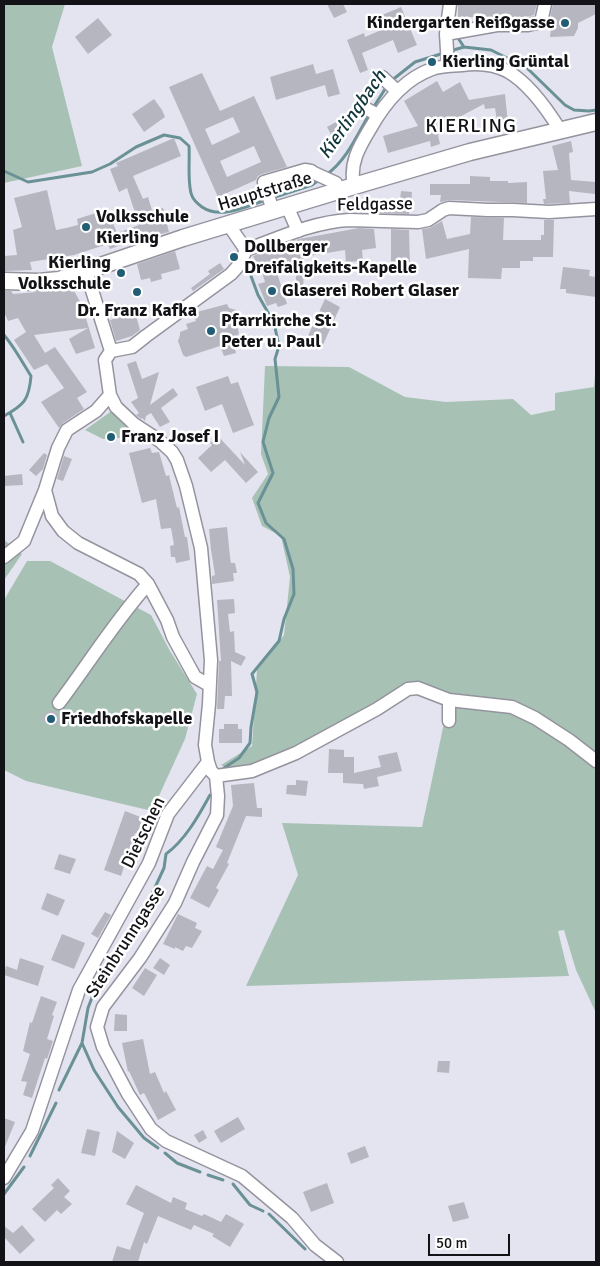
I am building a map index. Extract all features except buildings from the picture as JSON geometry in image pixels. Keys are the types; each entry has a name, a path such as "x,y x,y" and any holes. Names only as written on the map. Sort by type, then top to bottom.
{"main road":[{"name":"Hauptstraße","path":"4,281 39,282 59,280 341,186 470,152 596,122"}],"street":[{"path":"448,61 446,38 450,4"},
{"path":"446,38 497,25 528,25 541,22 545,4"},
{"path":"208,762 205,745 211,660 201,548 186,486 172,452 160,441 134,424 116,407 110,395 105,360 112,351 132,347 231,274 246,250 298,231 277,207 264,182 305,170 311,171 341,186 352,176 357,151 378,115 397,91 420,74 448,61 473,63 504,70 519,79 544,106 560,130"},
{"path":"382,77 397,91"},
{"path":"364,107 378,115"},
{"name":"Feldgasse","path":"298,231 343,220 424,222 442,210 449,208 549,212 596,209"},
{"path":"228,224 246,250"},
{"path":"86,272 112,351"},
{"path":"4,557 24,541 45,490 58,448 67,430 96,411 110,395"},
{"path":"45,490 52,516 63,531 78,543 138,574 148,584 168,620 174,637 195,677 209,685"},
{"path":"59,703 109,632 148,584"},
{"path":"216,776 252,771 296,752 376,709 408,689 418,688 449,700 512,707 535,718 569,740 596,761"},
{"path":"449,700 449,721"},
{"name":"Steinbrunngasse","path":"208,762 216,776 217,815 175,903 140,958 103,1007 97,1027 103,1047 128,1094 152,1129 166,1141 242,1176 292,1218 315,1245 337,1262"},
{"name":"Dietschen","path":"4,1178 32,1131 79,990 149,864 168,814 208,762"}],"green space":[{"path":"4,4 65,4 52,47 82,166 4,183"},
{"path":"596,362 596,1013 576,970 564,930 558,931 569,976 246,986 298,875 282,823 422,827 448,704 403,685 375,708 295,750 233,771 221,765 252,746 257,670 284,635 290,577 281,536 262,526 252,498 268,474 261,454 265,366 349,367 405,397 446,402 513,399 531,415 555,410 555,393 594,387"},
{"path":"113,410 135,431 120,438 103,439 85,430"},
{"path":"4,540 22,554 4,580"},
{"path":"27,561 50,561 151,615 170,651 197,694 185,739 152,811 26,781 4,770 4,600"}],"waterway":[{"path":"458,38 464,47"},
{"name":"Kierlingbach","path":"450,51 464,47 491,50 527,68 565,105 574,110 596,110"},
{"name":"Kierlingbach","path":"391,81 415,62 444,53"},
{"name":"Kierlingbach","path":"373,108 387,86"},
{"name":"Kierlingbach","path":"326,175 346,155 370,113"},
{"name":"Kierlingbach","path":"4,171 28,182 92,172 110,164 136,147 164,135 180,138 189,146 190,191 194,199 202,207 209,211 226,212 266,200"},
{"name":"Kierlingbach","path":"272,198 312,185 319,180"},
{"path":"224,768 239,758 250,743 257,692 252,674 279,641 284,619 294,594 293,569 284,539 266,523 258,503 273,473 263,442 269,418 279,397 275,359 279,346 274,323 258,295 251,276"},
{"name":"Kierlingbach","path":"4,335 31,376 29,391 24,401 4,416"},
{"path":"10,413 23,442"},
{"path":"158,1148 144,1138 118,1107 94,1070 82,1043 88,1008 96,987 145,909 164,868 166,854 185,835 210,795"},
{"path":"59,1090 82,1043"},
{"path":"30,1156 56,1103"},
{"path":"165,1153 177,1163 200,1172"},
{"path":"4,1194 24,1167"},
{"path":"208,1175 223,1180"},
{"path":"233,1184 250,1205 263,1211"},
{"path":"269,1214 305,1249"}],"place":[{"name":"Kindergarten Reißgasse","path":"565,23"},
{"name":"Kierling Grüntal","path":"432,62"},
{"name":"Volksschule Kierling","path":"86,227"},
{"name":"Dollberger Dreifaligkeits-Kapelle","path":"234,257"},
{"name":"Kierling Volksschule","path":"121,273"},
{"name":"Glaserei Robert Glaser","path":"272,291"},
{"name":"Dr. Franz Kafka","path":"137,292"},
{"name":"Pfarrkirche St. Peter u. Paul","path":"211,331"},
{"name":"Franz Josef I","path":"111,437"},
{"name":"Friedhofskapelle","path":"51,719"}],"district":[{"name":"KIERLING","path":"471,127"}]}
